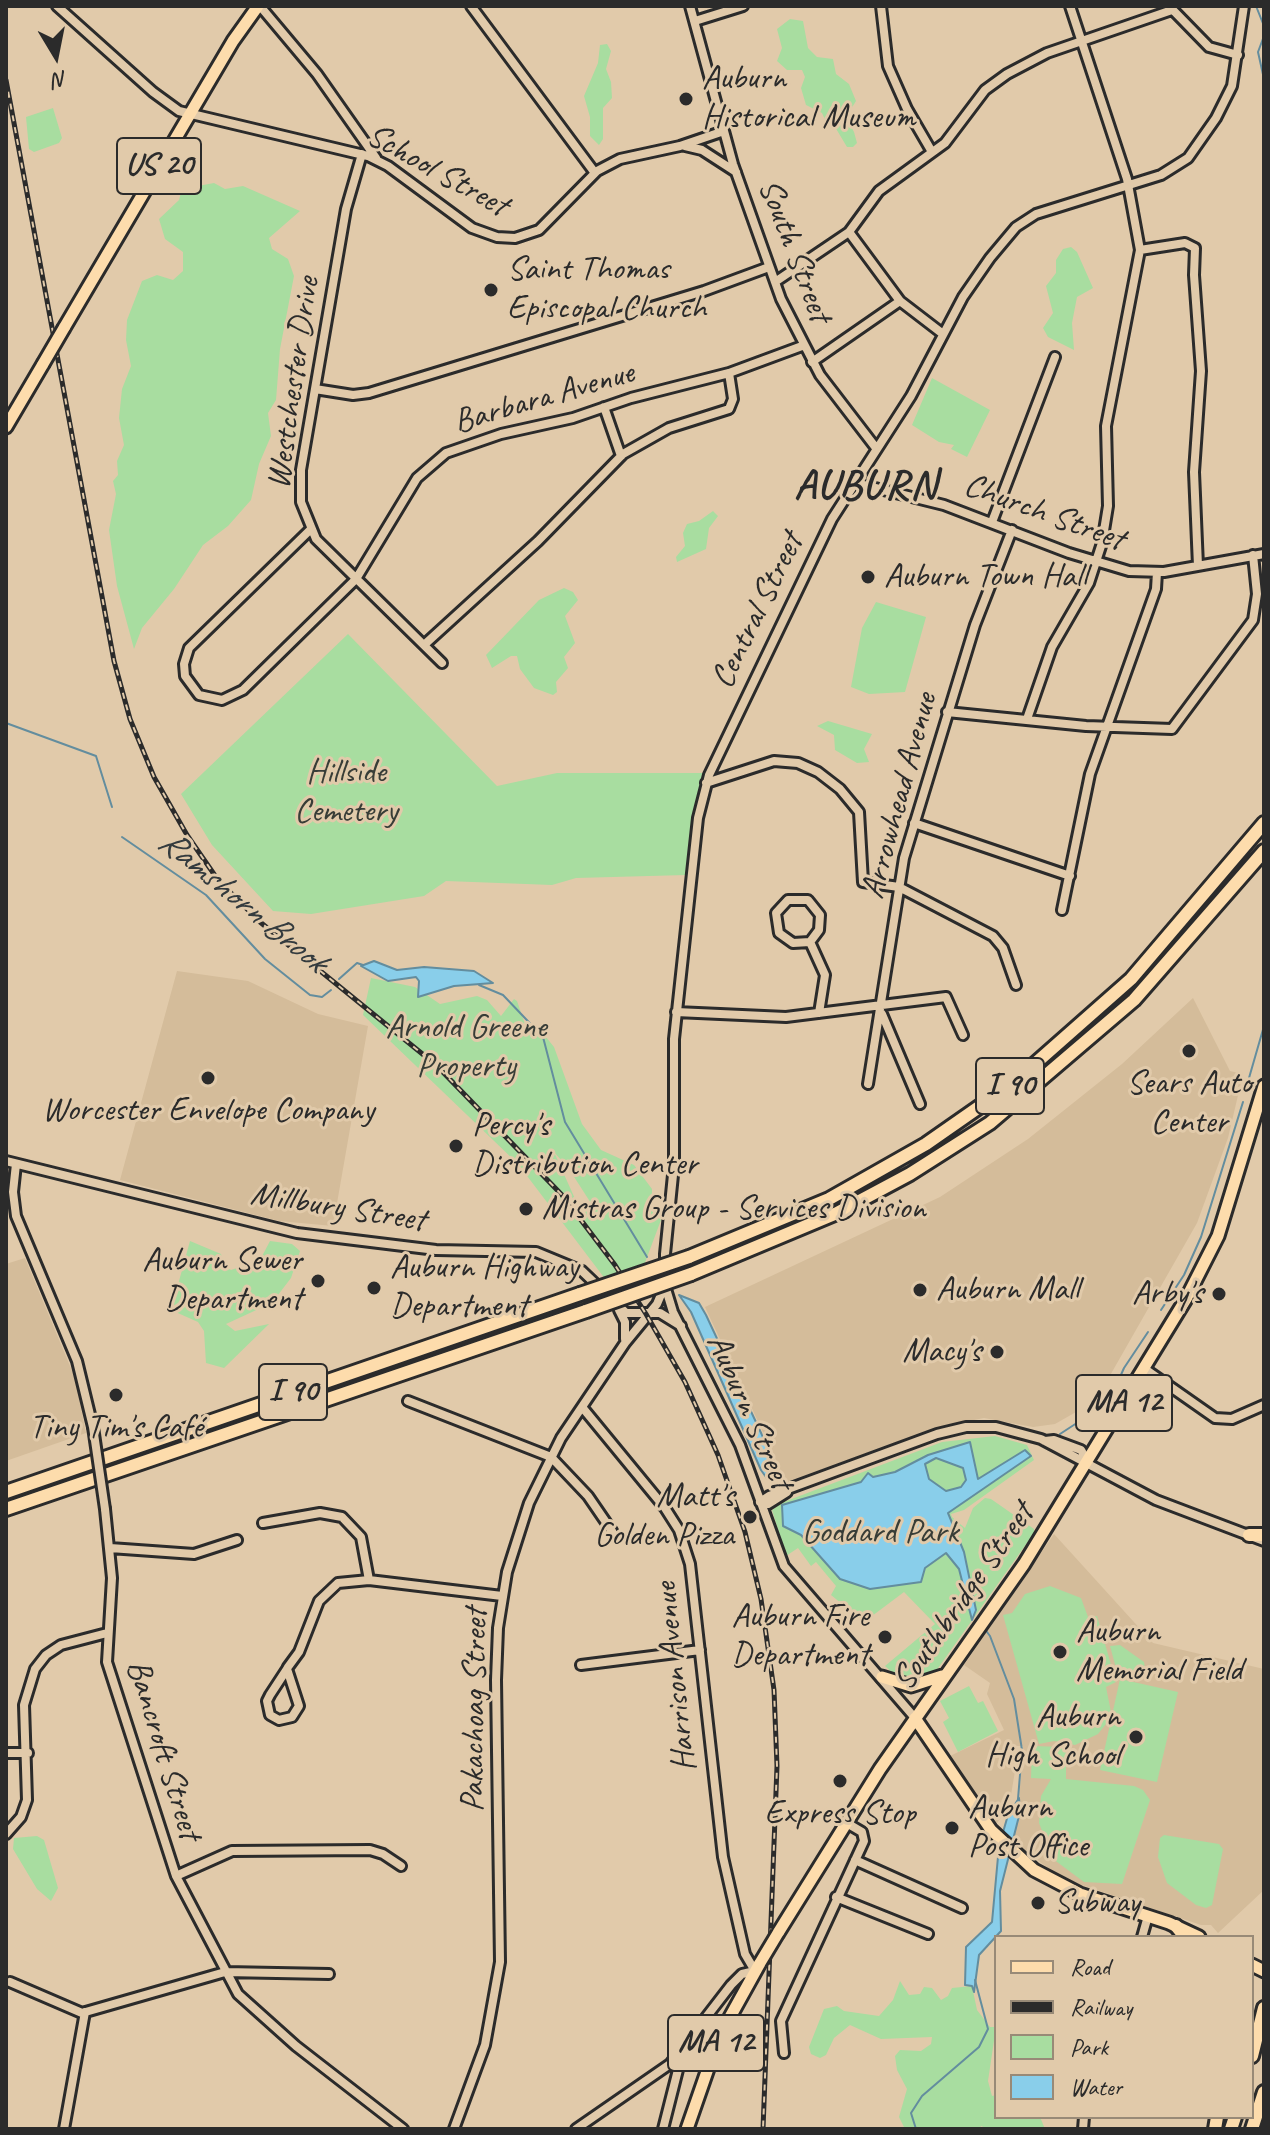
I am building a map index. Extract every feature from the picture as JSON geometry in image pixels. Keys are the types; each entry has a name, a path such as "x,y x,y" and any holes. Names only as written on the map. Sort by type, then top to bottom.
{"highway":[{"name":"I 90","path":"6,1492 689,1257 829,1199 926,1144 1012,1084 1066,1040 1131,979 1264,823"},
{"name":"I 90","path":"6,1509 691,1274 837,1213 910,1174 990,1123 1060,1067 1134,1000 1264,851"},
{"path":"1249,1535 1264,1535"},
{"path":"1176,1926 1183,1935"},
{"path":"1254,2048 1264,2008"},
{"path":"1252,2129 1264,2092"}],"main road":[{"name":"US 20","path":"6,427 190,113 259,6"},
{"name":"Southbridge Street","path":"687,2129 719,2037 757,1967 845,1822 945,1673 980,1627 1088,1462 1192,1290 1218,1236 1264,1086"},
{"path":"882,1677 895,1683 916,1686 945,1673"},
{"name":"Auburn Street","path":"915,1718 999,1839 1010,1849 1055,1883 1195,1935"}],"street":[{"name":"School Street","path":"57,6 158,96 190,113 378,160 472,228 505,238 527,234 549,222 595,173 630,156 680,146 724,131"},
{"path":"259,6 317,74 378,160"},
{"path":"471,6 595,173"},
{"name":"South Street","path":"690,6 724,131 775,282 802,346 834,397 876,448"},
{"path":"695,21 743,6"},
{"path":"881,6 888,66 907,109 932,152"},
{"path":"1027,719 1052,647 1089,583 1097,562 1107,513 1106,426 1140,250 1129,186 1070,6"},
{"name":"Central Street","path":"665,1285 674,1165 672,1063 676,1012 698,818 706,783 829,524 915,389 972,283 1019,224 1046,210 1167,172 1194,151 1229,94 1244,6"},
{"path":"775,282 849,232 879,191 945,143 996,81 1028,61 1171,8 1209,47 1238,55"},
{"path":"680,146 702,150 737,173"},
{"name":"Westchester Drive","path":"362,154 350,186 300,480 301,502 310,530 442,663"},
{"path":"849,232 900,301 943,334"},
{"path":"1140,250 1185,243 1195,248 1201,364 1194,472 1198,566"},
{"path":"315,389 365,395 704,291 769,267"},
{"path":"812,362 900,301"},
{"name":"Barbara Avenue","path":"310,530 189,648 184,670 194,691 216,701 238,694 356,579 417,478 434,462 454,450 729,373 802,346"},
{"path":"992,522 1055,357"},
{"path":"424,645 538,541 621,456 669,428 729,409 733,399 729,373"},
{"path":"604,407 621,456"},
{"name":"Church Street","path":"855,483 933,501 1129,571 1157,572 1264,554"},
{"name":"Arrowhead Avenue","path":"868,1084 899,887 914,823 975,625 1012,530"},
{"path":"947,712 1163,731 1177,726 1253,620 1257,594 1253,555"},
{"path":"1062,910 1090,774 1104,727 1154,594 1157,572"},
{"path":"706,783 774,761 798,763 814,770 840,789 859,812 863,882 899,887 993,936 1003,948 1016,985"},
{"path":"914,823 1070,876"},
{"path":"804,899 818,910 820,925 810,942 793,943 779,933 775,918 788,900 804,899"},
{"path":"810,942 825,975 819,1013"},
{"path":"676,1012 758,1017 819,1013 946,997 963,1035"},
{"path":"880,1005 883,1024 920,1104"},
{"name":"Millbury Street","path":"6,1161 297,1233 436,1250 536,1252 582,1271 619,1310"},
{"name":"Bancroft Street","path":"16,1164 10,1201 77,1361 93,1427 110,1548 107,1657 113,1685 176,1876 225,1972 254,2011 403,2129"},
{"path":"646,1314 662,1297 665,1285"},
{"name":"Auburn Street","path":"665,1285 681,1326 740,1445 773,1546 788,1573 915,1718"},
{"path":"619,1310 630,1315 664,1315 681,1326"},
{"path":"619,1310 626,1326 625,1343"},
{"name":"Pakachoag Street","path":"454,2129 485,2045 500,1962 496,1687 502,1596 517,1535 551,1457 646,1314"},
{"path":"1145,1369 1215,1418 1232,1419 1264,1405"},
{"path":"408,1401 551,1457 588,1496 612,1531"},
{"name":"Harrison Avenue","path":"582,1407 679,1530 693,1576 723,1857 745,1954 757,1967"},
{"path":"760,1502 768,1504 787,1492 958,1428 1002,1427 1081,1450 1088,1462 1161,1502 1264,1541"},
{"path":"263,1523 320,1513 342,1517 361,1537 369,1580"},
{"path":"110,1548 194,1554 237,1540"},
{"path":"287,1669 299,1706 292,1717 279,1720 270,1715 266,1704 287,1669 299,1652 325,1592 341,1582 369,1580 502,1596"},
{"path":"6,1834 18,1822 26,1805 28,1753 25,1700 38,1664 66,1642 107,1633"},
{"path":"581,1665 700,1650"},
{"path":"6,1753 28,1753"},
{"path":"784,2053 781,2021 864,1836 845,1822"},
{"path":"176,1876 232,1851 370,1850 401,1866"},
{"path":"855,1860 962,1908"},
{"path":"836,1897 928,1934"},
{"path":"1143,1935 1148,1916"},
{"path":"576,2129 659,2073 682,2053 731,1985 742,1974 757,1967"},
{"path":"10,1982 74,2011 85,2012 225,1972 329,1974"},
{"path":"64,2129 85,2012"},
{"path":"663,2129 682,2053"}],"shaded area":[{"path":"177,971 248,981 318,1014 368,1026 333,1226 279,1221 120,1180"},
{"path":"1193,998 1230,1071 1243,1074 1228,1138 1197,1223 1104,1386 1083,1408 1055,1424 1033,1427 984,1418 944,1426 786,1482 705,1307 940,1197 1028,1139 1122,1064"},
{"path":"25,1258 75,1378 86,1433 6,1461 6,1264"},
{"name":"Auburn High School","path":"1054,1534 1153,1643 1264,1669 1264,1890 1218,1933 1211,1925 1201,1925 1064,1879 1013,1843 1005,1835 1019,1801 1023,1746 1014,1746 1016,1765 1009,1807 997,1823 950,1756 1004,1730 987,1694 990,1683 964,1665"}],"green space":[{"path":"790,19 803,21 808,48 817,57 833,59 836,74 849,84 856,101 846,117 857,143 853,147 847,147 835,127 827,124 822,113 806,105 801,88 805,77 802,70 787,70 777,61 782,48 777,29"},
{"path":"607,44 611,51 606,69 612,98 603,108 603,139 599,145 590,136 590,117 584,96 598,63 600,45"},
{"path":"53,108 62,138 59,143 34,152 29,149 26,117"},
{"path":"214,183 225,189 243,186 300,211 269,238 272,249 288,259 294,276 280,349 276,400 268,413 271,436 259,464 251,500 228,526 203,545 174,589 142,628 134,649 117,586 109,530 116,494 113,481 118,475 117,461 124,445 119,418 122,389 131,366 126,340 127,320 142,281 157,275 173,280 183,271 183,252 165,239 159,219 179,200 182,189"},
{"path":"1071,247 1077,252 1093,288 1077,297 1072,323 1074,350 1048,337 1043,328 1053,313 1046,286 1056,273 1056,260 1063,249"},
{"path":"932,378 990,410 967,457 951,449 954,445 939,442 912,425"},
{"path":"713,511 718,516 709,528 706,549 677,562 676,557 685,546 683,533 687,524 699,521"},
{"path":"564,588 573,592 578,600 565,616 575,643 564,657 568,668 556,682 557,692 553,695 534,688 520,669 517,656 511,656 492,668 486,655 539,600"},
{"path":"876,602 926,617 905,692 869,694 851,687 862,628"},
{"name":"Hillside Cemetery","path":"348,634 497,786 557,773 703,773 686,875 576,878 552,885 446,881 424,896 311,914 273,911 212,845 181,794"},
{"path":"828,721 872,734 864,749 869,762 857,763 835,750 834,735 817,726"},
{"name":"Arnold Greene Property","path":"371,978 415,987 440,1004 477,996 487,1000 501,1016 514,999 517,1001 526,1027 542,1032 554,1047 582,1124 601,1150 634,1165 652,1189 652,1211 661,1220 640,1276 615,1292 518,1164 363,1015","holes":["554,1152 596,1211 576,1201"]},
{"path":"190,1241 221,1254 224,1266 231,1270 260,1260 270,1241 292,1244 300,1251 291,1278 278,1295 265,1306 226,1324 235,1331 269,1324 224,1368 206,1363 204,1331 198,1322 171,1310"},
{"name":"Goddard Park","path":"995,1436 1027,1445 1034,1460 964,1510 951,1514 952,1517 965,1528 973,1508 985,1498 991,1499 1034,1529 1034,1533 936,1671 930,1677 910,1682 898,1678 885,1666 935,1624 904,1592 864,1622 831,1595 836,1586 816,1562 811,1566 798,1548 786,1556 772,1510 781,1503 942,1442"},
{"name":"Auburn Memorial Field","path":"1050,1586 1081,1598 1088,1617 1097,1616 1116,1682 1106,1687 1111,1712 1106,1724 1098,1734 1075,1745 1054,1741 1039,1744 1003,1615 1012,1613 1025,1594"},
{"path":"1120,1645 1144,1662 1145,1669 1130,1675 1116,1668 1110,1646"},
{"path":"1120,1679 1178,1692 1157,1782 1100,1770"},
{"path":"969,1686 978,1703 983,1701 998,1731 958,1752 943,1722 949,1718 940,1701"},
{"path":"1032,1746 1066,1747 1066,1779 1134,1786 1143,1790 1150,1800 1122,1884 1084,1882 1053,1859 1039,1823 1041,1796 1051,1779 1031,1778"},
{"path":"1164,1835 1219,1844 1223,1849 1212,1905 1206,1908 1196,1905 1167,1883 1158,1857 1160,1838"},
{"path":"37,1836 44,1840 58,1888 51,1901 37,1889 13,1849 14,1838"},
{"path":"900,1981 909,1995 920,1994 924,1987 932,1988 941,2000 948,1996 952,1988 972,1986 977,2010 990,2027 994,2027 988,2081 994,2096 994,2119 1041,2119 1045,2129 984,2129 982,2126 976,2129 905,2129 899,2117 907,2089 897,2070 895,2056 900,2050 921,2051 931,2044 932,2037 881,2039 850,2025 834,2038 826,2055 820,2058 811,2054 809,2047 824,2009 837,2006 844,2011 879,2016 893,2000"}],"water":[{"path":"374,961 397,970 424,967 474,971 493,983 454,986 418,997 419,981 416,977 388,981 361,966"},
{"path":"679,1295 699,1303 706,1315 783,1480 768,1480 761,1470 691,1312"},
{"path":"970,1442 978,1479 1025,1450 1031,1456 948,1513 964,1552 976,1610 972,1620 959,1569 946,1553 925,1568 921,1582 870,1589 840,1579 801,1535 783,1526 782,1505 861,1482 868,1473 873,1477 895,1472 928,1455","holes":["936,1458 963,1468 966,1480 961,1487 946,1491 929,1479 925,1464"]},
{"path":"1019,1798 1020,1812 1000,1891 1001,1931 994,1935 979,1955 974,1992 972,1986 965,1985 966,1947 992,1922 999,1846 1008,1815"}],"waterway":[{"path":"1256,6 1264,26"},
{"path":"1264,36 1258,52 1264,79"},
{"name":"Ramshorn Brook","path":"6,723 96,756 112,807"},
{"name":"Ramshorn Brook","path":"122,837 206,895 265,959 310,995 322,997 331,990"},
{"name":"Ramshorn Brook","path":"339,979 357,963 363,965"},
{"name":"Ramshorn Brook","path":"479,985 503,995 543,1037 565,1122 647,1257"},
{"path":"1249,1078 1264,1026"},
{"path":"1161,1310 1184,1275 1201,1237 1243,1102"},
{"path":"1060,1434 1109,1402 1124,1368 1148,1332"},
{"path":"984,1628 990,1636 1014,1699 1022,1750 1018,1799"},
{"path":"916,2129 911,2113 922,2096 979,2047 988,2029 975,1980"}],"railway":[{"path":"6,80 114,661 130,719 154,777 187,835 218,880 260,922 436,1065 562,1195 615,1265 646,1314 685,1382 718,1455 745,1532 761,1599 774,1690 777,1766 763,2129"}],"place":[{"name":"Auburn Historical Museum","path":"686,99"},
{"name":"Saint Thomas Episcopal Church","path":"491,290"},
{"name":"Auburn Town Hall","path":"868,577"},
{"name":"Sears Auto Center","path":"1189,1051"},
{"name":"Worcester Envelope Company","path":"208,1078"},
{"name":"Percy's Distribution Center","path":"456,1146"},
{"name":"Mistras Group - Services Division","path":"526,1209"},
{"name":"Auburn Sewer Department","path":"318,1281"},
{"name":"Auburn Highway Department","path":"374,1288"},
{"name":"Auburn Mall","path":"920,1290"},
{"name":"Arby's","path":"1219,1294"},
{"name":"Macy's","path":"997,1352"},
{"name":"Tiny Tim's Café","path":"116,1395"},
{"name":"Matt's Golden Pizza","path":"750,1517"},
{"name":"Auburn Fire Department","path":"885,1637"},
{"name":"Auburn Memorial Field","path":"1060,1652"},
{"name":"Auburn High School","path":"1136,1737"},
{"name":"Express Stop","path":"840,1781"},
{"name":"Auburn Post Office","path":"952,1828"},
{"name":"Subway","path":"1038,1903"}],"district":[{"name":"AUBURN","path":"866,487"}]}
